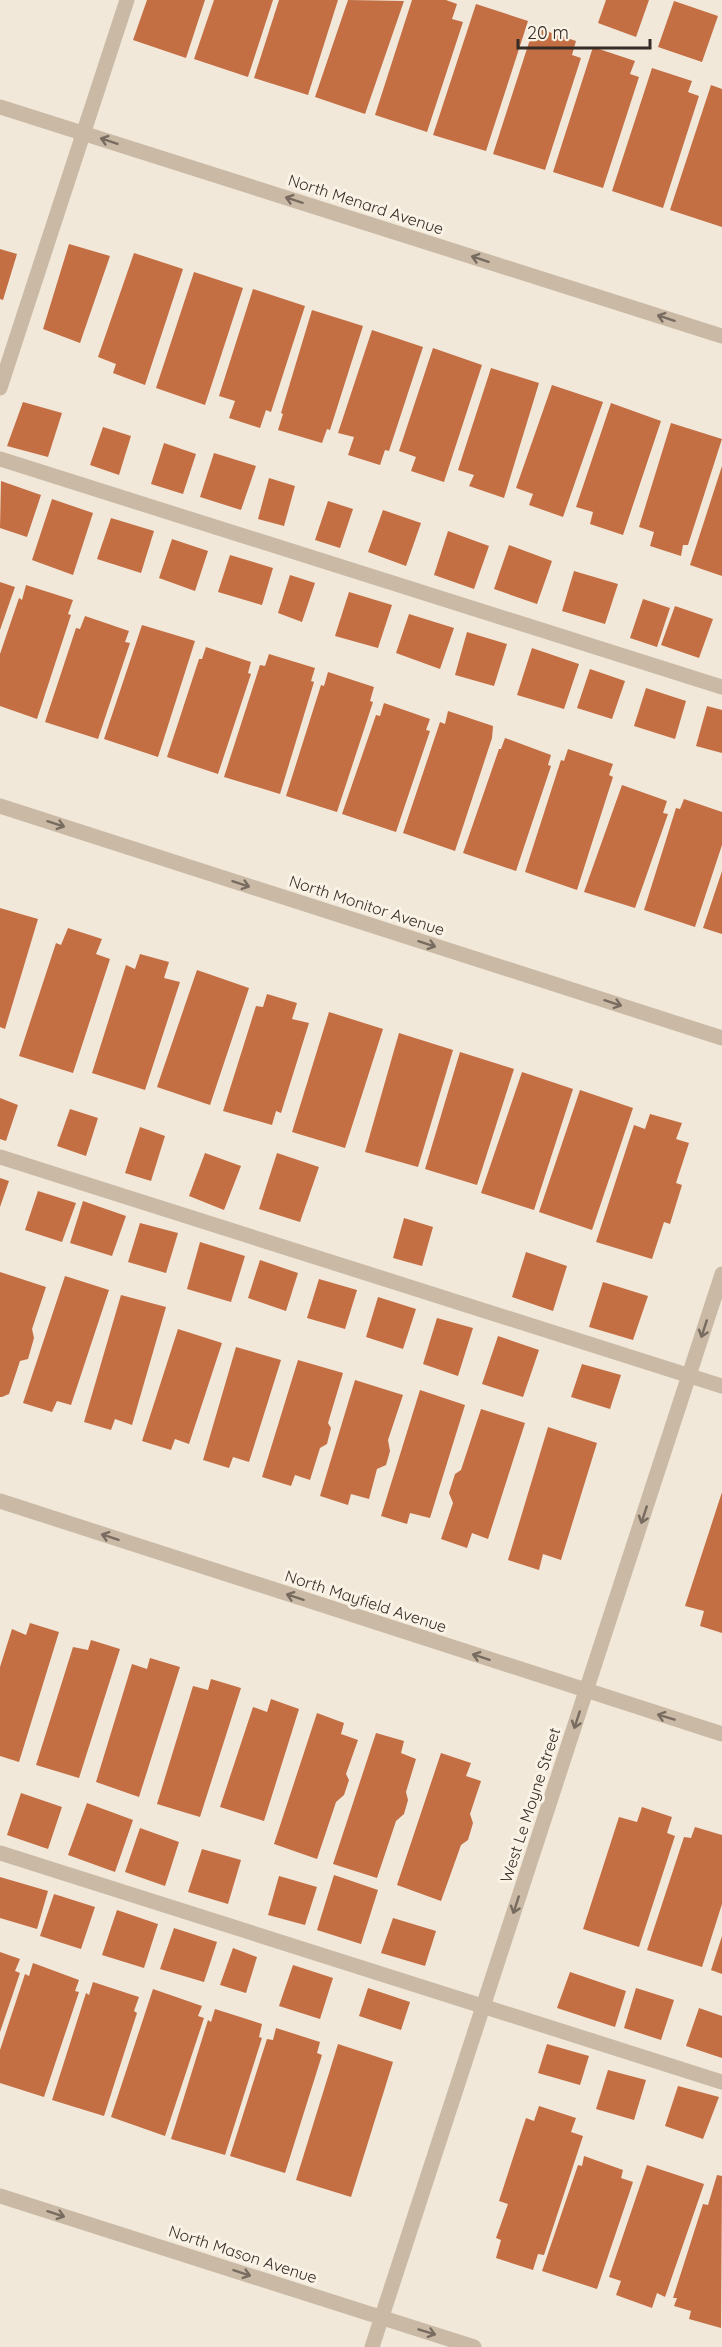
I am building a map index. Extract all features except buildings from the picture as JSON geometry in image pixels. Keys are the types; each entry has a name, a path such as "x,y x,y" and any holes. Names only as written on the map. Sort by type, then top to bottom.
{"street":[{"path":"0,388 127,0"},
{"name":"North Menard Avenue","path":"0,107 722,336"},
{"path":"0,459 722,687"},
{"name":"North Monitor Avenue","path":"0,806 722,1038"},
{"path":"0,1157 722,1386"},
{"name":"West Le Moyne Street","path":"372,2347 722,1274"},
{"name":"North Mayfield Avenue","path":"0,1501 722,1734"},
{"path":"0,1853 722,2082"},
{"name":"North Mason Avenue","path":"0,2196 474,2347"}]}
